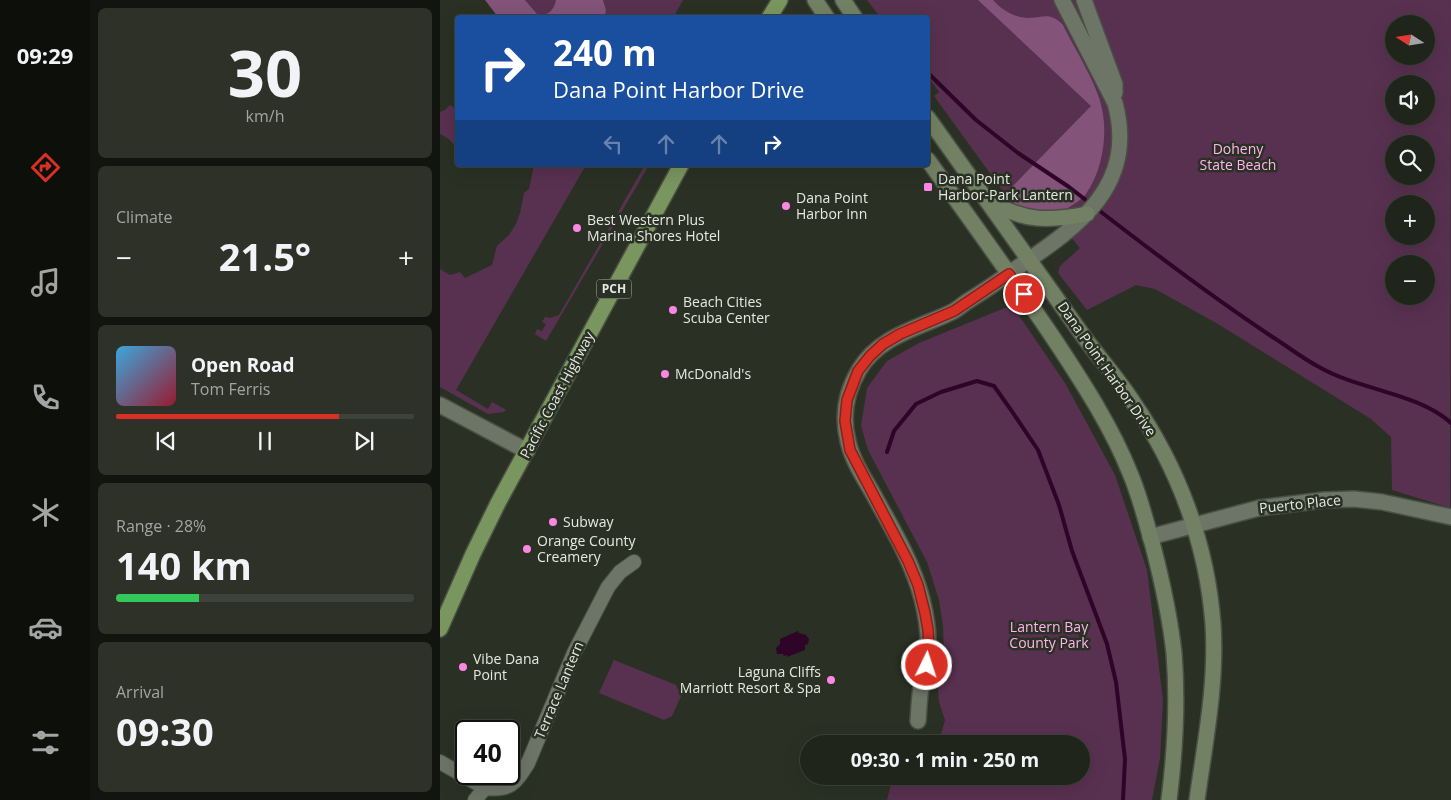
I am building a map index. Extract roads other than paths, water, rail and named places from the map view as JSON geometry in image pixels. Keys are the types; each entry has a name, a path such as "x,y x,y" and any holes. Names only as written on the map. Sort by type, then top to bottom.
{"highway":[{"path":"771,15 780,0"},
{"name":"Pacific Coast Highway","path":"440,629 473,554 498,504 681,167"}],"main road":[{"path":"815,0 825,15"},
{"path":"843,0 853,15"},
{"name":"Dana Point Harbor Drive","path":"930,121 1085,339 1133,401 1170,463 1193,526 1208,581 1213,625 1212,684 1197,800"},
{"name":"Dana Point Harbor Drive","path":"930,163 1024,294 1070,364 1106,424 1130,474 1164,587 1174,652 1174,761 1169,800"},
{"path":"986,199 1008,212 1028,218 1064,219 1087,214"}],"street":[{"path":"1071,2 1115,84 1115,103"},
{"path":"918,722 921,684 927,665 929,647 925,613 918,585 908,561 850,450 845,421 847,400 858,371 883,344 900,334 954,311 1009,274 1070,230 1097,204 1105,192 1116,162 1120,134 1119,120 1115,103 1071,2"},
{"path":"440,405 527,451"},
{"name":"Puerto Place","path":"1150,537 1259,508 1324,500 1354,499 1382,502 1451,517"},
{"name":"Terrace Lantern","path":"485,788 507,788 518,779 528,764 574,653 608,587 620,572 634,562"},
{"path":"440,762 485,788 475,800"}],"waterway":[{"path":"930,75 976,120 1018,153 1091,204"},
{"path":"1096,208 1205,290 1301,356 1335,375 1422,405 1451,423"},
{"path":"887,452 894,431 916,404 941,392 977,381 994,386 1011,410 1038,450 1059,505 1072,551 1107,644 1116,682 1125,759 1123,800"}],"place":[{"name":"Dana Point Harbor-Park Lantern","path":"928,187"},
{"name":"Dana Point Harbor Inn","path":"786,206"},
{"name":"Best Western Plus Marina Shores Hotel","path":"577,228"},
{"name":"Beach Cities Scuba Center","path":"673,310"},
{"name":"McDonald's","path":"665,374"},
{"name":"Subway","path":"553,522"},
{"name":"Orange County Creamery","path":"527,549"},
{"name":"Vibe Dana Point","path":"463,667"},
{"name":"Laguna Cliffs Marriott Resort & Spa","path":"831,680"}],"park label":[{"name":"Doheny State Beach","path":"1238,158"},
{"name":"Lantern Bay County Park","path":"1049,636"}]}
